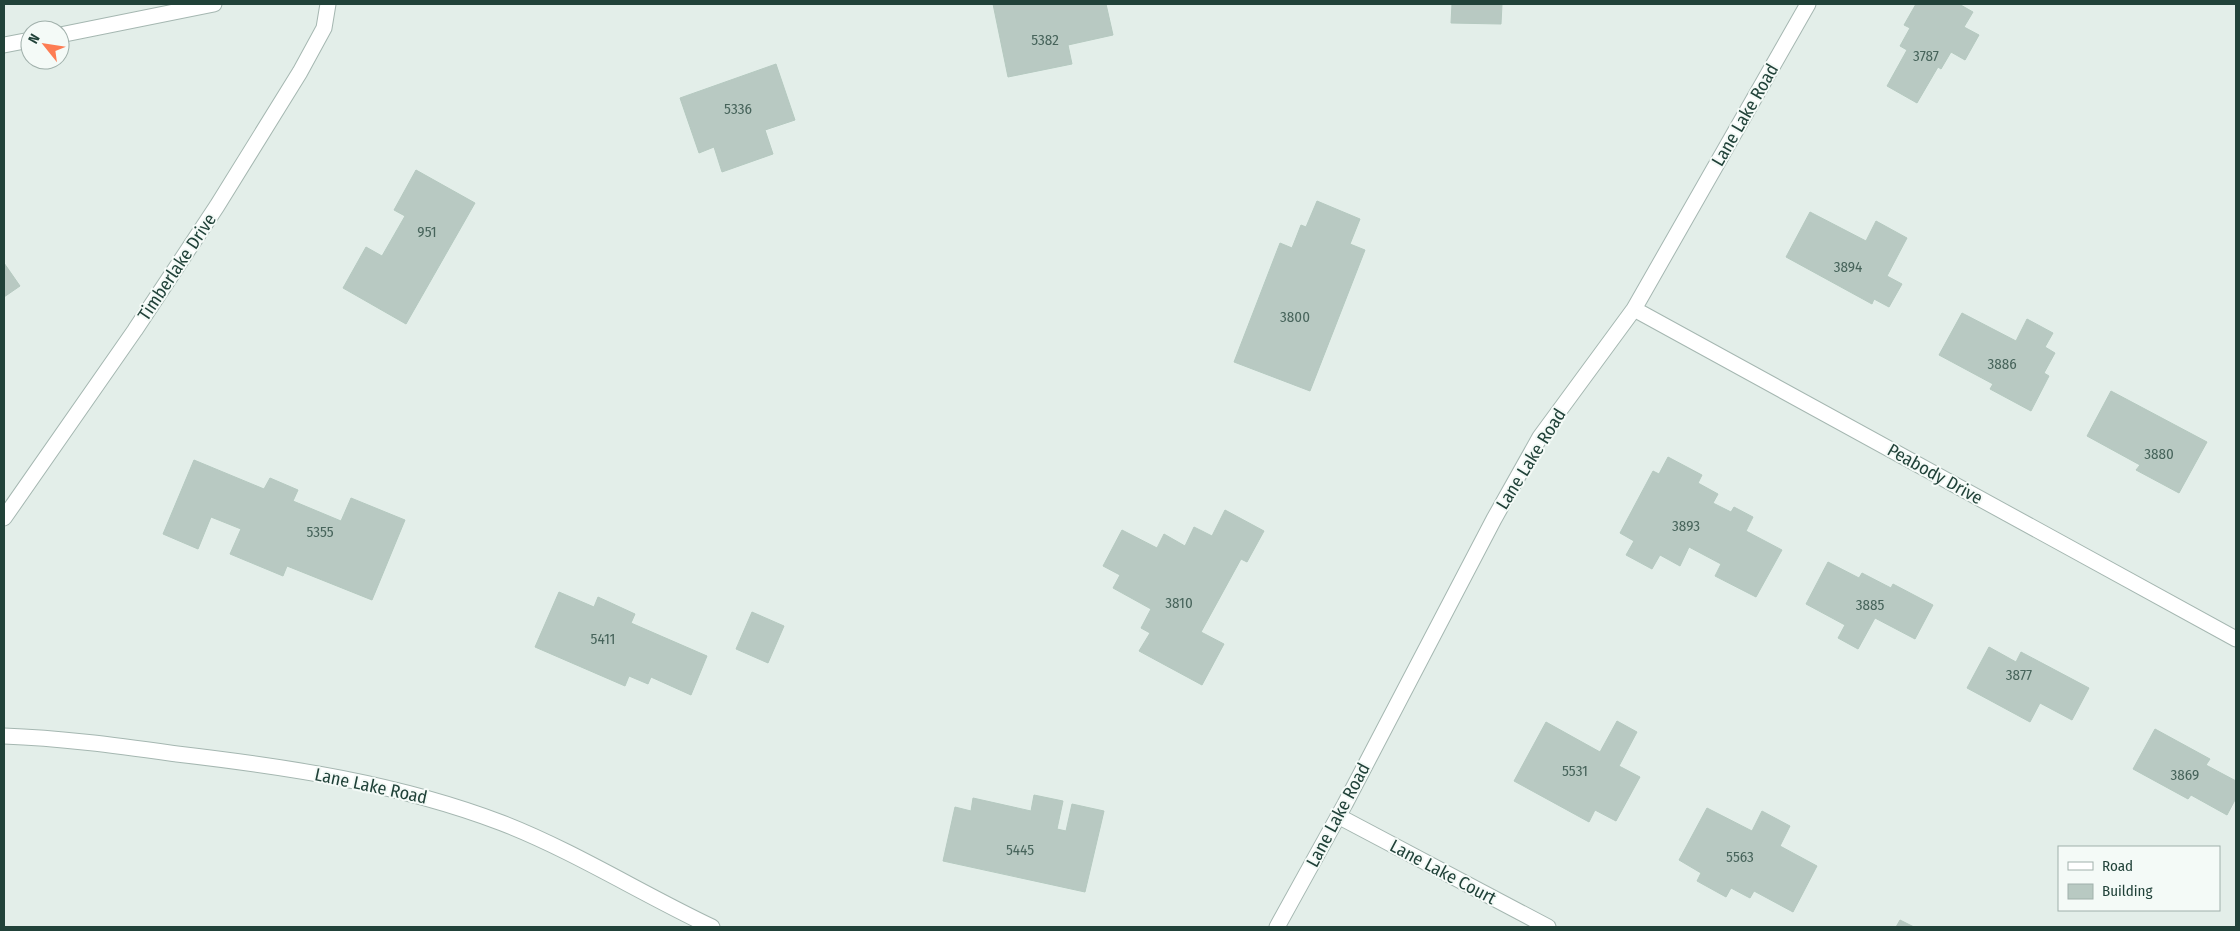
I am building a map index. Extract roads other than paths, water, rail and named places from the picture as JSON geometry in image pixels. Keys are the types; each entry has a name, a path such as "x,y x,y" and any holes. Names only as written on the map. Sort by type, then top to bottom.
{"street":[{"path":"70,33 214,4"},
{"name":"Timberlake Drive","path":"4,518 130,338 217,206 300,72 324,28 328,4"},
{"name":"Lane Lake Road","path":"1277,927 1338,816 1494,519 1540,437 1634,309 1808,4"},
{"path":"4,45 20,42"},
{"name":"Peabody Drive","path":"1634,309 2236,639"},
{"name":"Lane Lake Road","path":"4,736 94,743 253,763 373,784 424,797 503,824 712,927"},
{"name":"Lane Lake Court","path":"1338,816 1548,927"}]}
